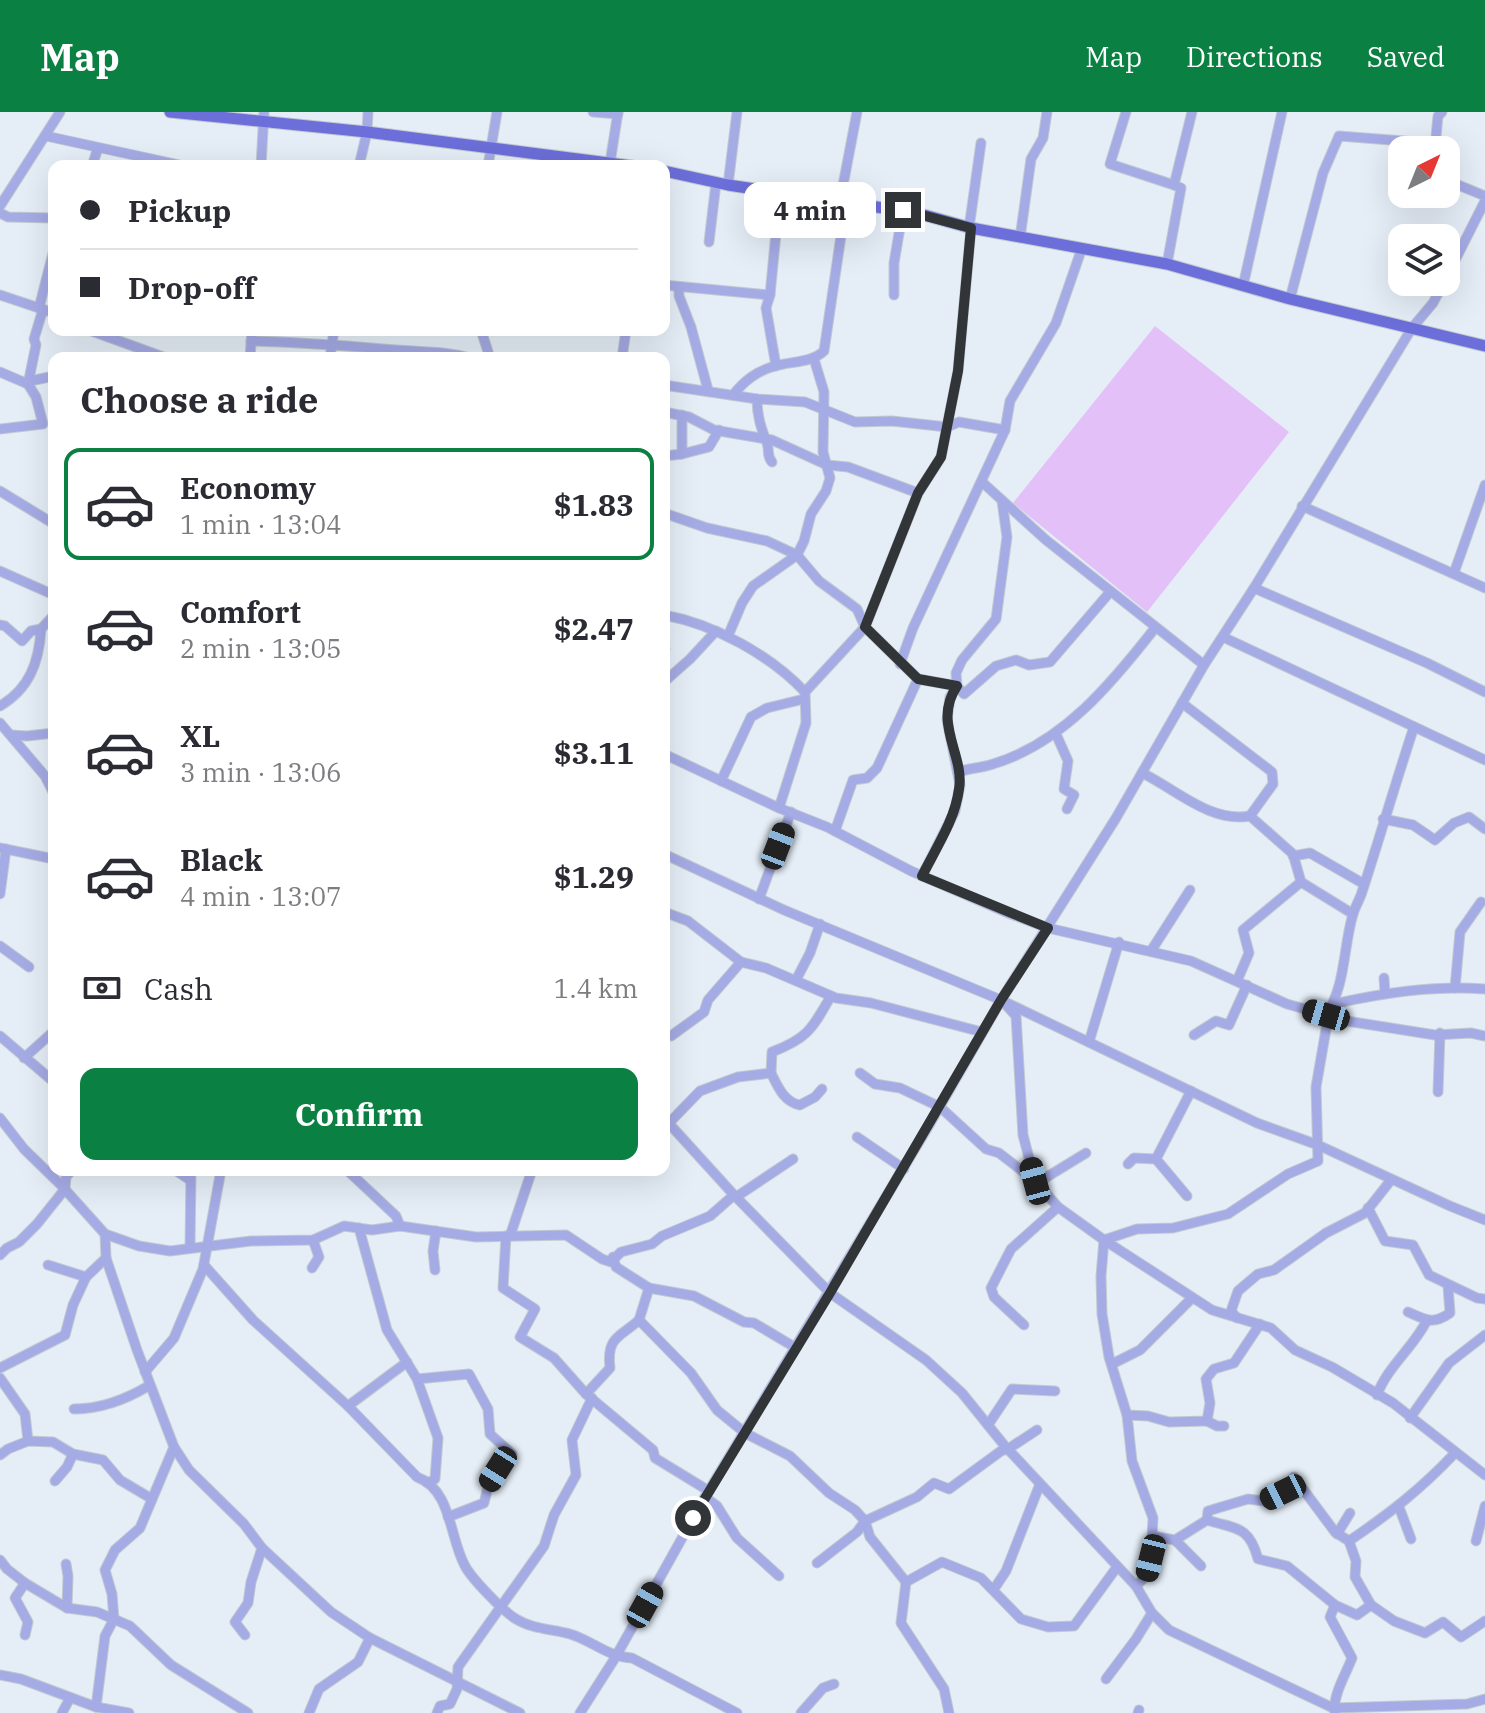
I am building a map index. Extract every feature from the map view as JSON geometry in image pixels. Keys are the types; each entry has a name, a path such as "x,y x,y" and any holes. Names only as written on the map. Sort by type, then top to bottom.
{"main road":[{"path":"170,112 264,116 589,160"},
{"path":"670,172 722,184 903,210 970,228 1167,264 1290,299 1485,346"}],"street":[{"path":"0,206 60,112"},
{"path":"360,160 368,112"},
{"path":"489,160 497,112"},
{"path":"593,112 618,113 610,160"},
{"path":"709,242 737,112"},
{"path":"733,395 748,378 776,366 814,359 825,347 857,112"},
{"path":"1020,238 1031,159 1043,138 1047,112"},
{"path":"1126,112 1110,164 1181,188 1167,264"},
{"path":"1174,185 1192,112"},
{"path":"1243,286 1282,112"},
{"path":"1436,136 1438,116 1442,112"},
{"path":"261,160 264,116"},
{"path":"46,136 98,148 131,160"},
{"path":"1290,299 1323,173 1339,136 1388,142"},
{"path":"721,781 751,717 767,708 804,696 865,627 918,493 941,457 959,358 981,143"},
{"path":"94,160 98,148"},
{"path":"531,160 532,152"},
{"path":"1460,186 1485,198 1460,249"},
{"path":"776,366 766,308 770,295 780,192"},
{"path":"894,295 894,263 903,210"},
{"path":"0,213 8,217 48,218"},
{"path":"900,664 913,628 1005,430 1010,401 1056,323 1082,248"},
{"path":"0,429 43,424 29,382 36,345 34,339 48,276"},
{"path":"670,286 770,295"},
{"path":"679,287 679,296 708,390"},
{"path":"0,295 48,311"},
{"path":"580,1713 615,1658 707,1494 904,1169 1001,1000 1048,928 1204,665 1412,328 1437,296"},
{"path":"106,336 145,352"},
{"path":"126,336 128,344"},
{"path":"252,336 448,352"},
{"path":"331,352 333,336"},
{"path":"728,636 753,586 797,555 811,514 826,491 830,478 823,452 824,392 814,359"},
{"path":"0,372 29,382 48,377"},
{"path":"670,386 757,399 805,402 855,422 892,421 947,427 959,422 1005,430"},
{"path":"757,399 763,438 772,462"},
{"path":"670,413 719,430 763,438 827,465 848,467 918,493"},
{"path":"682,415 682,454"},
{"path":"670,455 709,447 719,430"},
{"path":"982,482 1110,592 1204,665"},
{"path":"1454,573 1485,485"},
{"path":"0,491 48,520"},
{"path":"1002,501 1007,537 996,619 962,660 956,673 957,686 964,694 996,666 1016,660 1029,665 1050,662 1110,592"},
{"path":"1302,506 1485,588"},
{"path":"670,515 707,528 767,541 797,555 819,581 857,609 865,627 918,679 957,686"},
{"path":"1473,519 1485,524"},
{"path":"0,571 48,592"},
{"path":"1254,588 1427,663 1485,692"},
{"path":"670,616 691,620 728,636 791,677 804,696 806,723 779,808"},
{"path":"0,625 22,641 31,631 48,624"},
{"path":"958,772 993,764 1056,734 1101,692 1155,628"},
{"path":"0,706 21,692 41,649 41,629"},
{"path":"670,677 716,631"},
{"path":"1223,637 1485,760"},
{"path":"835,831 853,780 867,778 877,768 918,679"},
{"path":"922,876 955,811 960,785 947,720 950,697 957,686"},
{"path":"1182,703 1272,772 1273,784 1250,816"},
{"path":"0,723 48,782"},
{"path":"1104,1240 1137,1229 1173,1228 1228,1214 1288,1174 1318,1161 1316,1087 1327,1016 1345,968 1353,914 1414,727"},
{"path":"11,735 48,734"},
{"path":"1056,734 1068,761 1064,789 1074,795 1067,809"},
{"path":"670,757 835,831 922,876 1048,928 1191,961 1287,1004 1327,1016 1435,1035 1485,1036"},
{"path":"1142,773 1194,805 1236,818 1250,816 1293,856 1301,882 1353,914"},
{"path":"759,899 791,812"},
{"path":"1383,819 1413,825 1435,840 1454,823 1469,817 1485,829"},
{"path":"0,894 3,848 48,858"},
{"path":"1293,856 1310,853 1364,884"},
{"path":"670,857 759,899 1001,1000 1257,1123 1318,1145 1485,1220"},
{"path":"1194,1035 1216,1021 1229,1025 1249,953 1243,930 1301,882"},
{"path":"1151,951 1190,890"},
{"path":"1455,988 1460,932 1481,902"},
{"path":"670,914 688,921 741,962 766,968 831,996 871,1003 982,1032"},
{"path":"796,980 820,924"},
{"path":"1089,1042 1119,942"},
{"path":"0,946 29,967"},
{"path":"671,1036 704,1012 708,1000 741,962"},
{"path":"1384,978 1385,993"},
{"path":"1333,1004 1385,993 1485,989"},
{"path":"822,1089 800,1105 791,1103 771,1073 772,1052 798,1042 813,1026 831,996"},
{"path":"1001,1000 1016,1016 1023,1135 1036,1182"},
{"path":"1438,1092 1440,1033"},
{"path":"0,1036 48,1077"},
{"path":"24,1058 48,1036"},
{"path":"670,1117 700,1091 738,1077 771,1073"},
{"path":"860,1073 875,1084 900,1088 940,1107 986,1149 999,1153 1036,1182 1058,1207 1104,1240 1212,1310 1271,1328 1295,1350 1332,1367 1393,1403 1485,1475"},
{"path":"1156,1159 1191,1091"},
{"path":"1,1122 48,1172"},
{"path":"670,1125 830,1293 926,1360 962,1393 1008,1449 1136,1586 1152,1613 1169,1630 1331,1711 1467,1704 1485,1699"},
{"path":"857,1137 904,1169"},
{"path":"1036,1182 1086,1153"},
{"path":"1128,1164 1134,1158 1156,1159 1187,1196"},
{"path":"52,1176 105,1234 139,1246 170,1251 251,1241 313,1240 344,1226 372,1230 400,1226 476,1237 566,1235 611,1262 621,1252 652,1244 675,1230 710,1216 793,1159"},
{"path":"0,1255 19,1242 65,1189 67,1176"},
{"path":"190,1248 191,1176"},
{"path":"145,1372 174,1338 204,1265 220,1176"},
{"path":"353,1176 396,1216 400,1226"},
{"path":"530,1176 508,1236 503,1288 535,1309 520,1337 554,1358 589,1396 653,1450 655,1458 707,1494 737,1538 779,1576"},
{"path":"1237,1318 1231,1311 1238,1291 1258,1274 1274,1270 1326,1233 1365,1213 1391,1180"},
{"path":"1024,1325 994,1297 991,1288 1011,1249 1058,1207"},
{"path":"1368,1208 1385,1241 1413,1245 1429,1275 1448,1286 1485,1299"},
{"path":"359,1228 387,1330 417,1379 438,1438 435,1479 430,1482"},
{"path":"435,1270 433,1251 436,1231"},
{"path":"105,1234 106,1258 145,1372 174,1447 189,1470 244,1524 262,1548 331,1612 370,1638 520,1713"},
{"path":"312,1268 319,1257 313,1240"},
{"path":"1104,1240 1102,1314 1127,1415 1132,1461 1153,1518 1147,1575 1136,1586"},
{"path":"613,1257 616,1267 649,1288 694,1296 744,1322 754,1323 796,1348"},
{"path":"0,1368 36,1347 65,1335 73,1305 86,1277 106,1258"},
{"path":"48,1265 86,1277"},
{"path":"204,1265 253,1320 348,1406 417,1477 430,1482 444,1504 466,1569 501,1608 518,1620 582,1638 615,1658 632,1658 737,1713"},
{"path":"1408,1312 1427,1320 1440,1321 1450,1313 1448,1286"},
{"path":"437,1713 440,1706 450,1704 457,1689 458,1667 544,1546 554,1515 576,1475 572,1440 589,1396 610,1368 609,1358 617,1336 639,1320 649,1288"},
{"path":"1112,1364 1140,1350 1192,1298"},
{"path":"639,1320 691,1373 717,1410 745,1433 790,1456 829,1493 846,1502 865,1521 870,1537 906,1582 901,1623 944,1689 949,1713"},
{"path":"1377,1395 1382,1381 1418,1338 1427,1320"},
{"path":"1207,1421 1210,1403 1206,1379 1214,1369 1234,1363 1260,1324"},
{"path":"1410,1418 1449,1363 1485,1335"},
{"path":"348,1406 407,1362"},
{"path":"417,1379 469,1374 488,1409 490,1434 512,1454 489,1483 484,1503 448,1517"},
{"path":"0,1378 25,1414 28,1441"},
{"path":"74,1409 92,1409 116,1402 150,1385"},
{"path":"988,1425 1012,1389 1055,1391"},
{"path":"1127,1415 1148,1416 1169,1422 1207,1421 1224,1426"},
{"path":"817,1563 857,1532 865,1521 917,1497 934,1483 949,1489 1001,1451 1037,1430"},
{"path":"0,1455 28,1441 53,1442 73,1454 103,1460 120,1480 152,1499"},
{"path":"96,1707 105,1636 114,1619 112,1594 105,1570 115,1550 140,1528 174,1447"},
{"path":"1349,1541 1425,1486 1455,1453"},
{"path":"55,1481 73,1454"},
{"path":"1207,1520 1208,1511 1248,1499 1264,1501 1274,1497 1283,1492 1294,1477 1337,1534 1349,1541 1356,1561 1355,1577 1371,1605 1394,1621 1425,1633 1443,1622 1461,1637 1485,1621"},
{"path":"994,1589 1006,1571 1040,1484"},
{"path":"1476,1541 1485,1506"},
{"path":"1399,1507 1411,1539"},
{"path":"1337,1534 1350,1513"},
{"path":"1175,1540 1207,1520 1239,1527 1254,1543 1258,1559 1287,1566 1335,1605 1357,1615 1371,1605"},
{"path":"1152,1536 1175,1540 1201,1566"},
{"path":"245,1635 235,1622 248,1603 262,1548"},
{"path":"0,1560 25,1583 67,1608 97,1612 130,1626 171,1665 248,1713"},
{"path":"906,1582 942,1562 981,1578 1021,1619 1048,1627 1074,1626 1117,1567"},
{"path":"66,1564 67,1608"},
{"path":"25,1583 15,1598 28,1622 25,1635"},
{"path":"1331,1711 1352,1658 1330,1617 1335,1605"},
{"path":"1106,1679 1152,1613"},
{"path":"309,1713 319,1689 358,1662 370,1638"},
{"path":"0,1675 21,1679 96,1707 129,1713"},
{"path":"801,1713 823,1688 834,1684"},
{"path":"62,1713 70,1698"}],"shaded area":[{"path":"1155,326 1289,432 1147,612 1013,503"}],"route":[{"path":"693,1518 830,1293 1001,1000 1048,928 922,876 955,811 960,785 947,720 950,697 957,686 918,679 865,627 918,493 941,457 958,371 962,332 971,228 903,210"}]}
